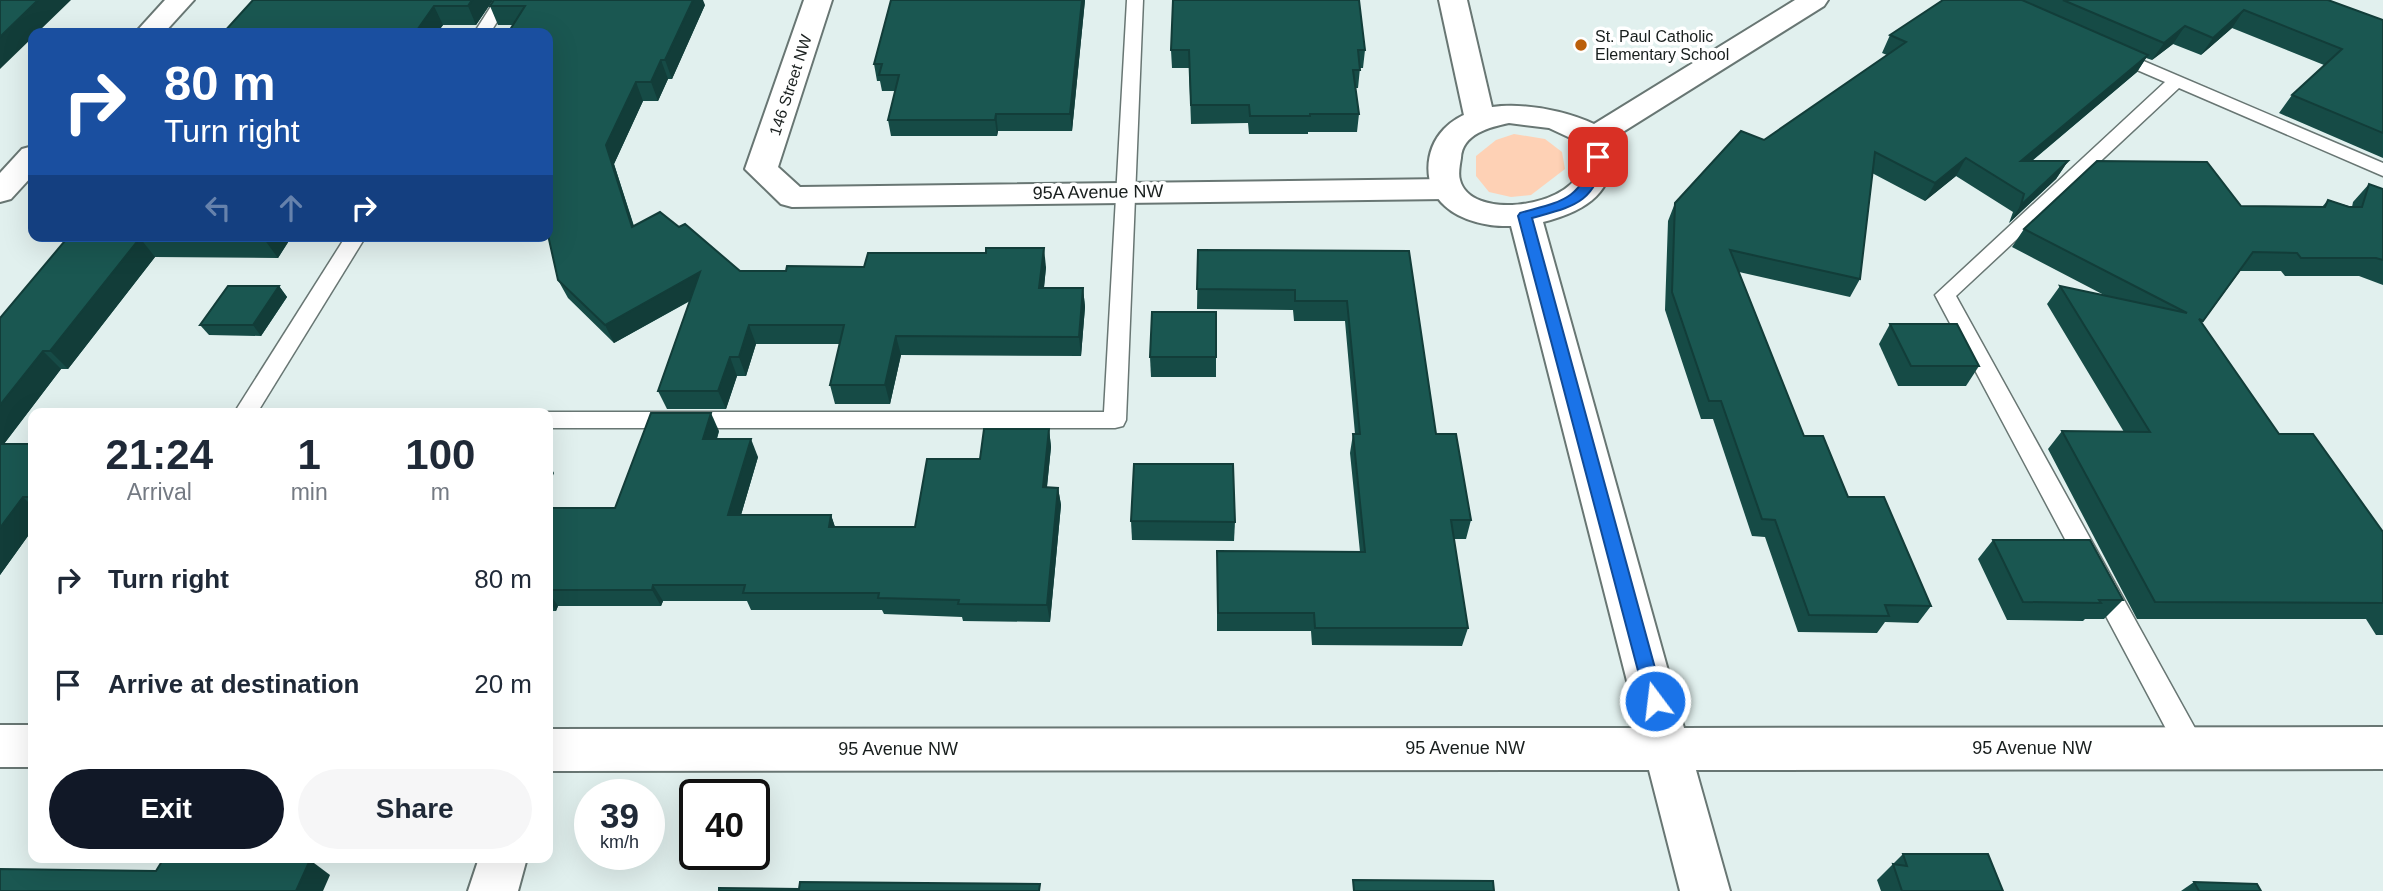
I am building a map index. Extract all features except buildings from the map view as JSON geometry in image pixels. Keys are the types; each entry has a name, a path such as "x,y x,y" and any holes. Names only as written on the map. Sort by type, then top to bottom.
{"street":[{"path":"154,28 180,0"},
{"name":"146 Street NW","path":"761,169 818,0"},
{"path":"1453,0 1480,120"},
{"path":"1594,137 1814,0"},
{"path":"1509,114 1546,117 1573,124 1594,137 1598,157 1593,180 1570,203 1525,216 1484,213 1454,200 1446,189 1442,166 1447,146 1463,129 1480,120 1509,114"},
{"path":"0,191 28,161"},
{"name":"95A Avenue NW","path":"761,169 793,197 1446,189"},
{"path":"1525,216 1705,891"},
{"path":"0,747 28,747"},
{"name":"95 Avenue NW","path":"553,750 2383,748"},
{"path":"493,891 501,863"}],"lane":[{"path":"485,28 503,0"},
{"path":"553,420 1115,420 1135,0"},
{"path":"2103,48 2383,170"},
{"path":"2176,80 1945,295 2191,748"},
{"path":"248,408 352,242"}],"shaded area":[{"path":"1514,134 1545,139 1562,152 1565,169 1531,195 1511,197 1489,192 1476,176 1476,156 1496,140"}],"place":[{"name":"St. Paul Catholic Elementary School","path":"1581,45"}],"route":[{"path":"1598,157 1593,180 1570,203 1525,216 1655,701"}]}
